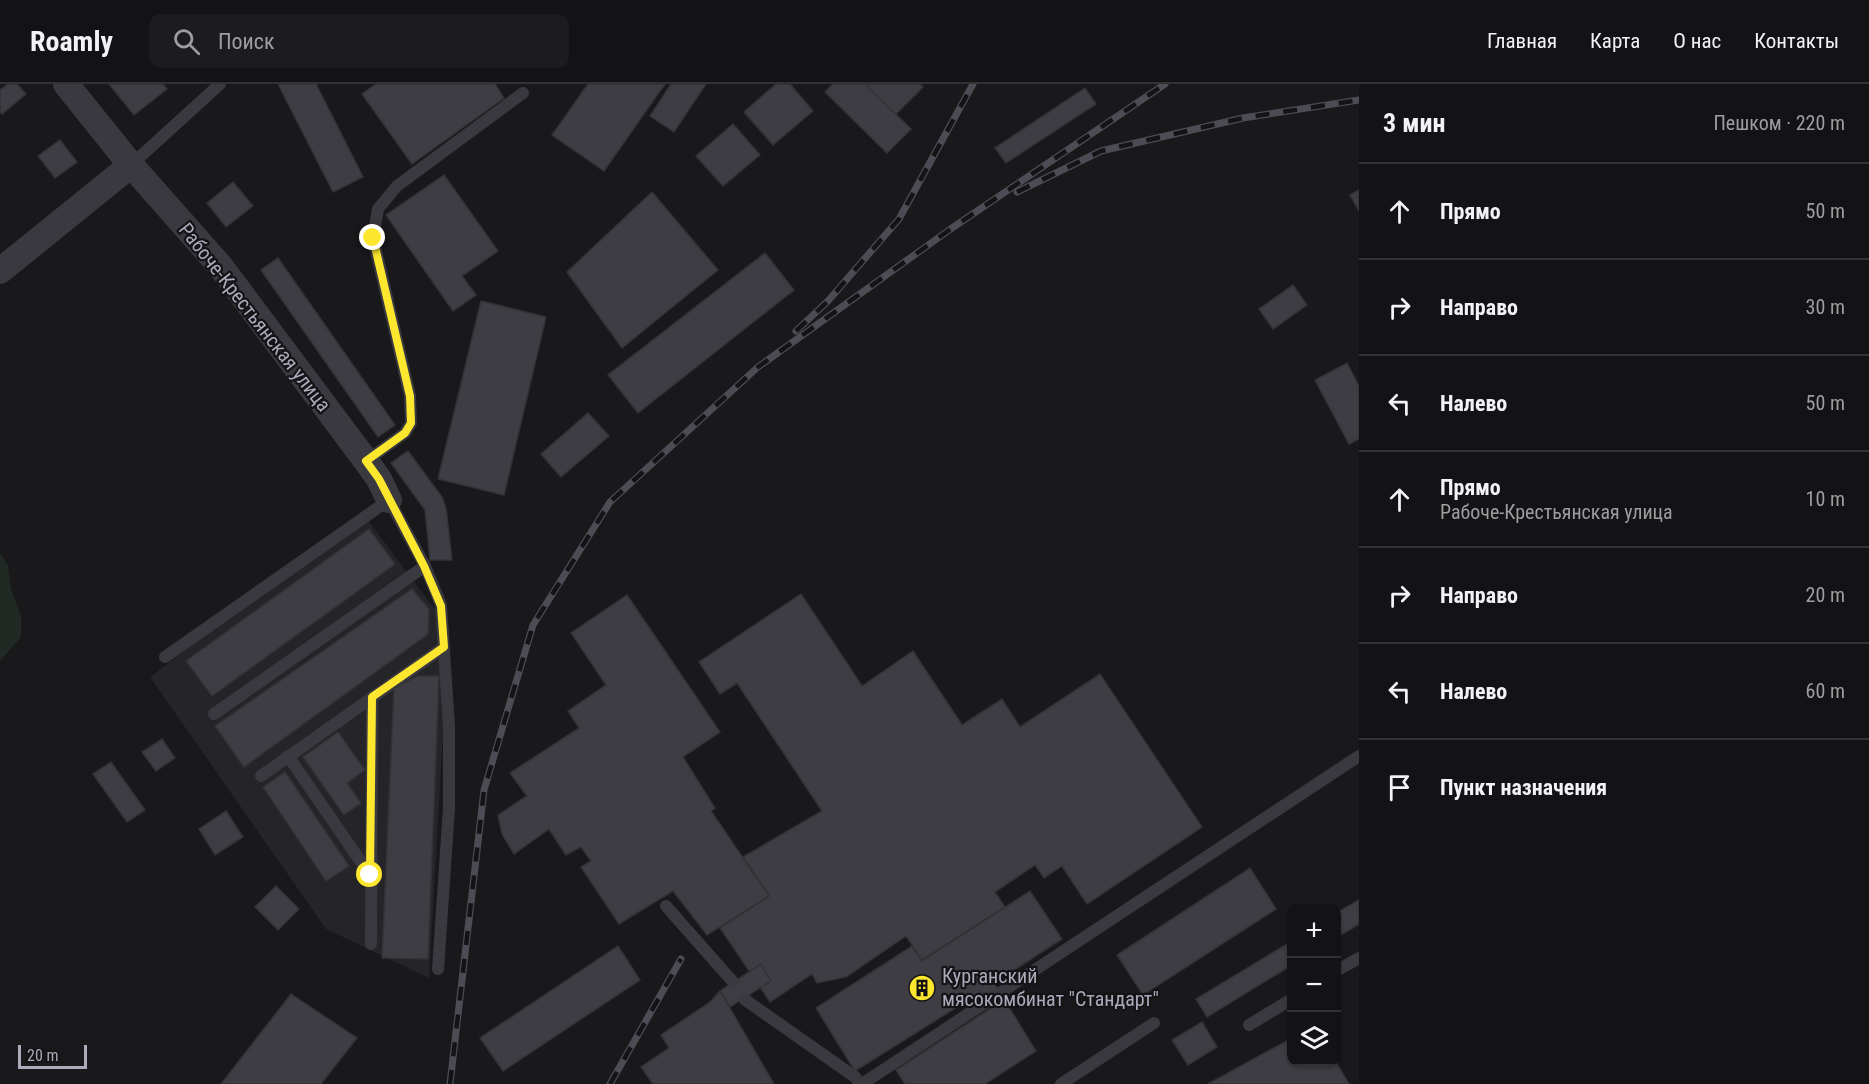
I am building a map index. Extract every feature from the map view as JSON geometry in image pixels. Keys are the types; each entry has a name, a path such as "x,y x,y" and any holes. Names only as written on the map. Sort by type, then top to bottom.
{"street":[{"name":"Рабоче-Крестьянская улица","path":"66,84 131,165 221,267 379,479 389,500"},
{"path":"0,271 131,165"}],"lane":[{"path":"131,165 215,86"},
{"path":"366,461 405,433 411,423 410,396 373,238 378,209 397,186 523,93"},
{"path":"165,657 389,500 424,566 441,606 449,726 449,807 438,969"},
{"path":"214,714 424,566"},
{"path":"261,776 444,647"},
{"path":"371,944 372,697"},
{"path":"288,756 370,875"},
{"path":"744,999 855,1077 861,1084 1359,756"},
{"path":"666,906 733,982"},
{"path":"1341,968 1359,958"},
{"path":"1250,1024 1287,1002"},
{"path":"1061,1084 1154,1023"}],"shaded area":[{"path":"364,515 449,628 429,978 326,929 150,677"},
{"path":"0,553 8,566 11,589 21,616 21,637 0,661"}],"building":[{"path":"8,84 17,84 26,94 2,114 0,112 0,90"},
{"path":"109,84 163,84 167,89 134,115"},
{"path":"278,84 316,84 363,177 333,192"},
{"path":"376,84 495,84 504,98 412,164 362,94"},
{"path":"588,84 665,84 604,171 552,135"},
{"path":"671,84 706,84 674,132 650,116"},
{"path":"776,84 790,84 813,111 773,145 744,112"},
{"path":"833,84 865,84 911,129 887,153 825,92"},
{"path":"865,84 920,84 923,87 896,114"},
{"path":"1085,88 1096,104 1006,163 995,148"},
{"path":"733,124 760,155 723,186 696,156"},
{"path":"60,140 77,162 55,178 38,156"},
{"path":"444,175 498,251 462,276 476,295 453,311 386,215"},
{"path":"233,182 253,206 226,227 207,203"},
{"path":"1359,190 1359,211 1350,195"},
{"path":"652,192 718,270 622,348 567,272"},
{"path":"765,253 794,290 638,413 608,375"},
{"path":"278,258 395,425 378,437 261,270"},
{"path":"1293,285 1307,305 1273,329 1259,309"},
{"path":"481,301 546,317 504,495 438,479"},
{"path":"1347,363 1359,386 1359,439 1349,444 1315,380"},
{"path":"588,413 609,436 561,477 541,454"},
{"path":"408,451 442,497 446,508 452,560 430,560 425,510 391,463"},
{"path":"369,529 395,564 212,696 186,661"},
{"path":"412,589 429,609 428,634 244,767 215,726"},
{"path":"801,594 862,686 913,651 962,725 1002,699 1020,727 1100,674 1202,827 1087,904 1062,866 1044,878 1035,865 995,892 1005,907 922,960 906,936 846,977 817,983 812,974 770,1002 720,928 769,896 743,857 822,811 737,683 720,694 699,662"},
{"path":"627,595 720,732 683,757 715,808 711,811 769,896 707,935 673,891 619,924 581,867 591,861 581,847 566,855 549,829 514,854 502,834 498,815 527,796 510,773 579,728 568,711 606,685 571,633"},
{"path":"417,676 439,676 428,959 382,958 394,688"},
{"path":"338,732 365,770 347,783 361,803 344,815 303,757"},
{"path":"162,739 175,758 156,771 142,752"},
{"path":"111,762 145,810 127,822 93,774"},
{"path":"285,772 349,866 326,881 263,787"},
{"path":"226,811 243,837 215,855 199,829"},
{"path":"1250,868 1276,909 1143,995 1117,955"},
{"path":"276,886 299,909 278,930 255,907"},
{"name":"Курганский мясокомбинат \"Стандарт\"","path":"1030,891 1062,939 994,983 1036,1051 985,1084 905,1084 896,1070 991,1008 981,992 855,1071 816,1008 912,946 922,961"},
{"path":"1359,900 1359,924 1341,935 1341,910"},
{"path":"1287,944 1287,968 1207,1017 1196,999"},
{"path":"618,946 640,980 503,1071 480,1038"},
{"path":"761,964 771,981 730,1007 720,991"},
{"path":"720,991 774,1084 653,1084 641,1067 669,1048 661,1035 710,1002"},
{"path":"291,994 357,1038 321,1084 221,1084"},
{"path":"1202,1022 1217,1047 1188,1065 1172,1040"},
{"path":"1287,1041 1287,1066 1338,1066 1349,1084 1208,1084"}],"railway":[{"path":"796,331 828,301 899,219 973,84"},
{"path":"450,1084 484,790 533,625 610,502 758,367 952,228 1165,84"},
{"path":"1017,192 1101,151 1243,118 1359,100"},
{"path":"610,1084 681,959"}],"place":[{"name":"Курганский мясокомбинат \"Стандарт\"","path":"922,988"}],"route":[{"path":"370,875 372,697 444,647 441,606 424,566 379,479 366,461 405,433 411,423 410,396 373,238"}]}
